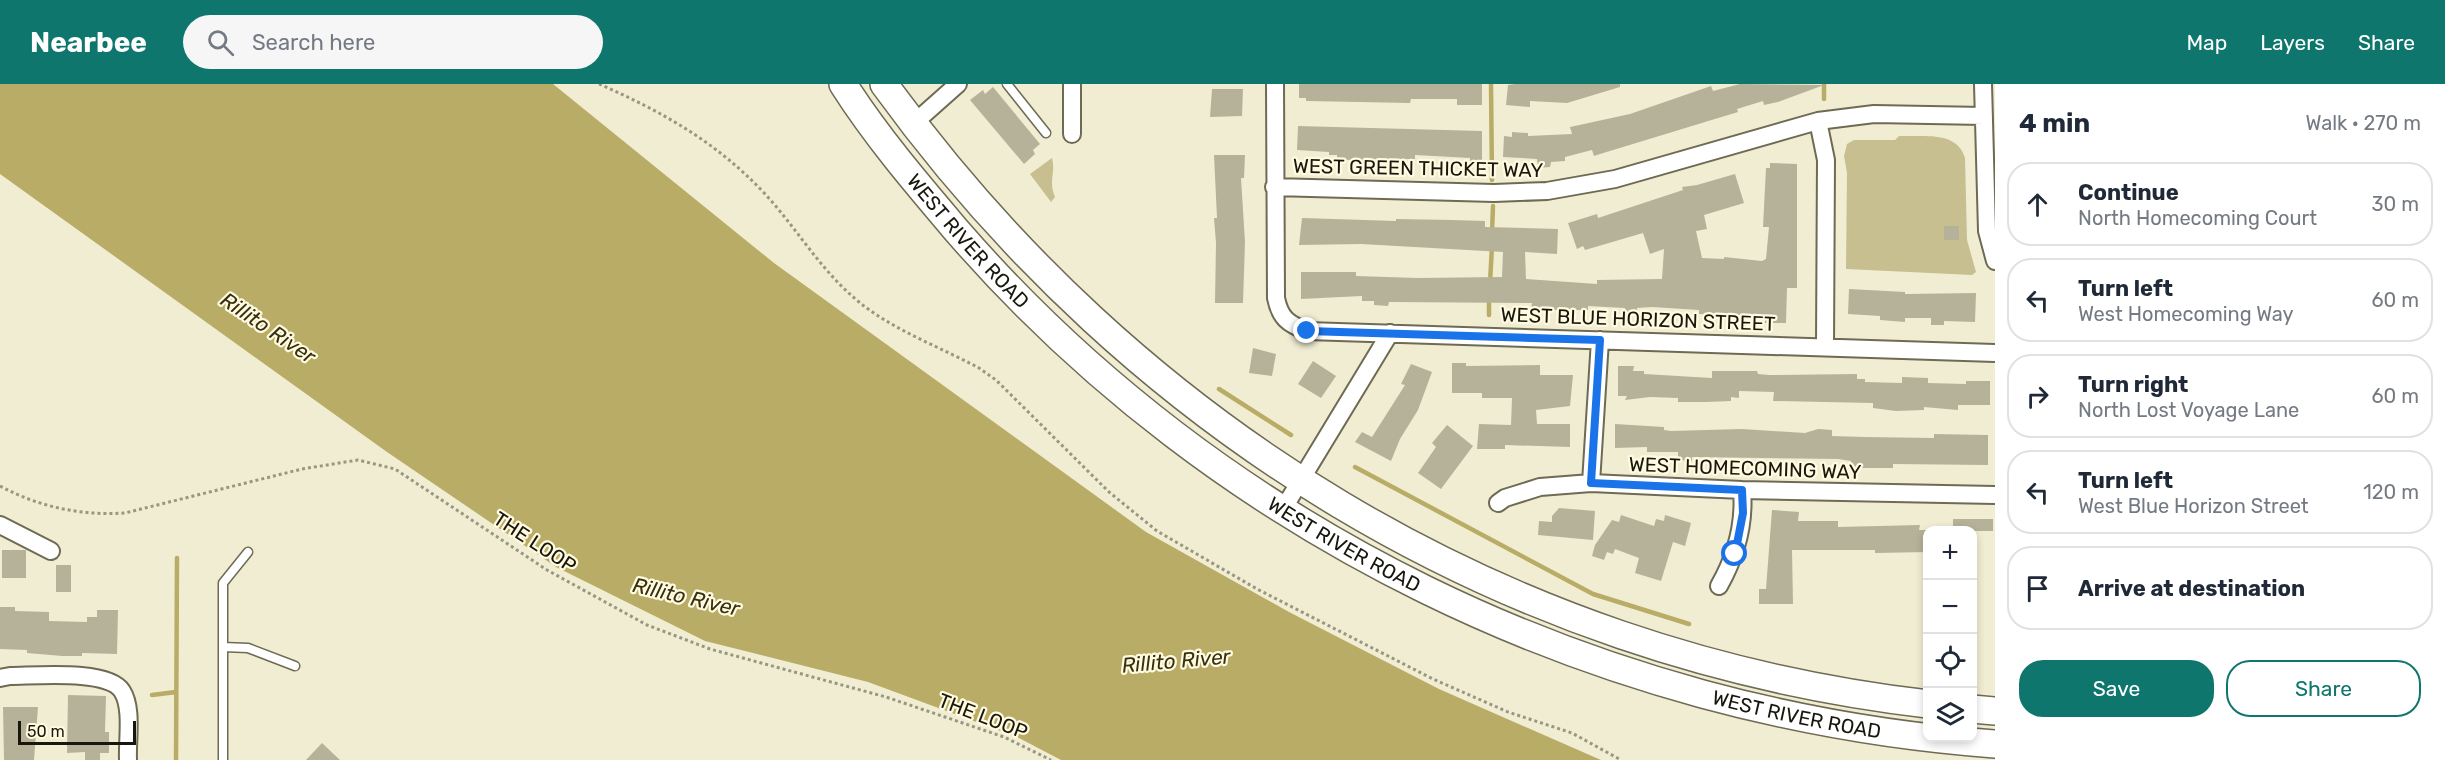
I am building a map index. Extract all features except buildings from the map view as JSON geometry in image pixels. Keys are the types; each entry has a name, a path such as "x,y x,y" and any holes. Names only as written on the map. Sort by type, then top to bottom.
{"main road":[{"name":"WEST RIVER ROAD","path":"843,84 943,215 1043,322 1102,376 1171,432 1282,511 1345,549 1452,604 1551,646 1608,666 1718,699 1812,721 1898,735 1995,744"},
{"name":"WEST RIVER ROAD","path":"884,84 913,124 1004,232 1103,332 1231,434 1300,481 1465,572 1573,618 1728,667 1835,690 1923,703"},
{"path":"1977,709 1995,711"}],"street":[{"path":"913,124 958,84"},
{"path":"1072,84 1072,134"},
{"path":"1274,187 1275,84"},
{"path":"1983,84 1987,231 1995,261"},
{"name":"WEST GREEN THICKET WAY","path":"1274,187 1494,193 1564,189 1615,179 1818,121 1874,114 1984,116"},
{"path":"1818,121 1826,160 1825,346"},
{"name":"WEST BLUE HORIZON STREET","path":"1274,187 1276,298 1279,321 1307,331 1995,353"},
{"path":"1282,511 1390,333"},
{"path":"1591,483 1600,340"},
{"name":"WEST HOMECOMING WAY","path":"1498,503 1505,498 1540,487 1591,483 1742,490 1995,495"},
{"path":"1719,586 1731,565 1738,542 1743,513 1742,490"},
{"path":"0,525 51,551"},
{"path":"0,678 10,676 98,677 122,681 126,701 128,760"}],"lane":[{"path":"1007,84 1046,133"},
{"path":"223,760 223,583 248,552"},
{"path":"223,647 248,648 295,666"}],"path":[{"path":"599,84 657,110 718,150 767,196 826,271 861,303 979,368 996,380 1109,492 1157,531 1257,589 1433,679 1508,712 1572,733 1621,760"},
{"name":"THE LOOP","path":"0,486 14,494 68,511 97,515 126,513 302,469 358,460 396,469 547,570 647,625 710,649 886,697 1004,737 1051,760"}],"shaded area":[{"path":"1899,136 1938,137 1955,143 1961,149 1965,158 1967,240 1976,272 1972,275 1846,269 1847,173 1844,156 1847,144 1854,140 1895,140"},
{"path":"1052,158 1052,186 1055,197 1051,202 1030,174"}],"water":[{"name":"Rillito River","path":"0,84 553,84 774,263 1146,532 1289,612 1439,689 1601,760 1061,760 1017,737 868,682 705,641 556,567 387,452 0,174"}],"waterway":[{"path":"1491,84 1492,180"},
{"path":"1824,84 1824,99"},
{"path":"1492,232 1493,206"},
{"path":"1490,283 1492,246"},
{"path":"1489,297 1489,315"},
{"path":"1219,389 1291,435"},
{"path":"1355,467 1593,594 1689,624"},
{"path":"176,760 177,558"},
{"path":"152,695 176,692"}],"route":[{"path":"1307,331 1600,340 1591,483 1742,490 1743,513 1735,554"}]}
